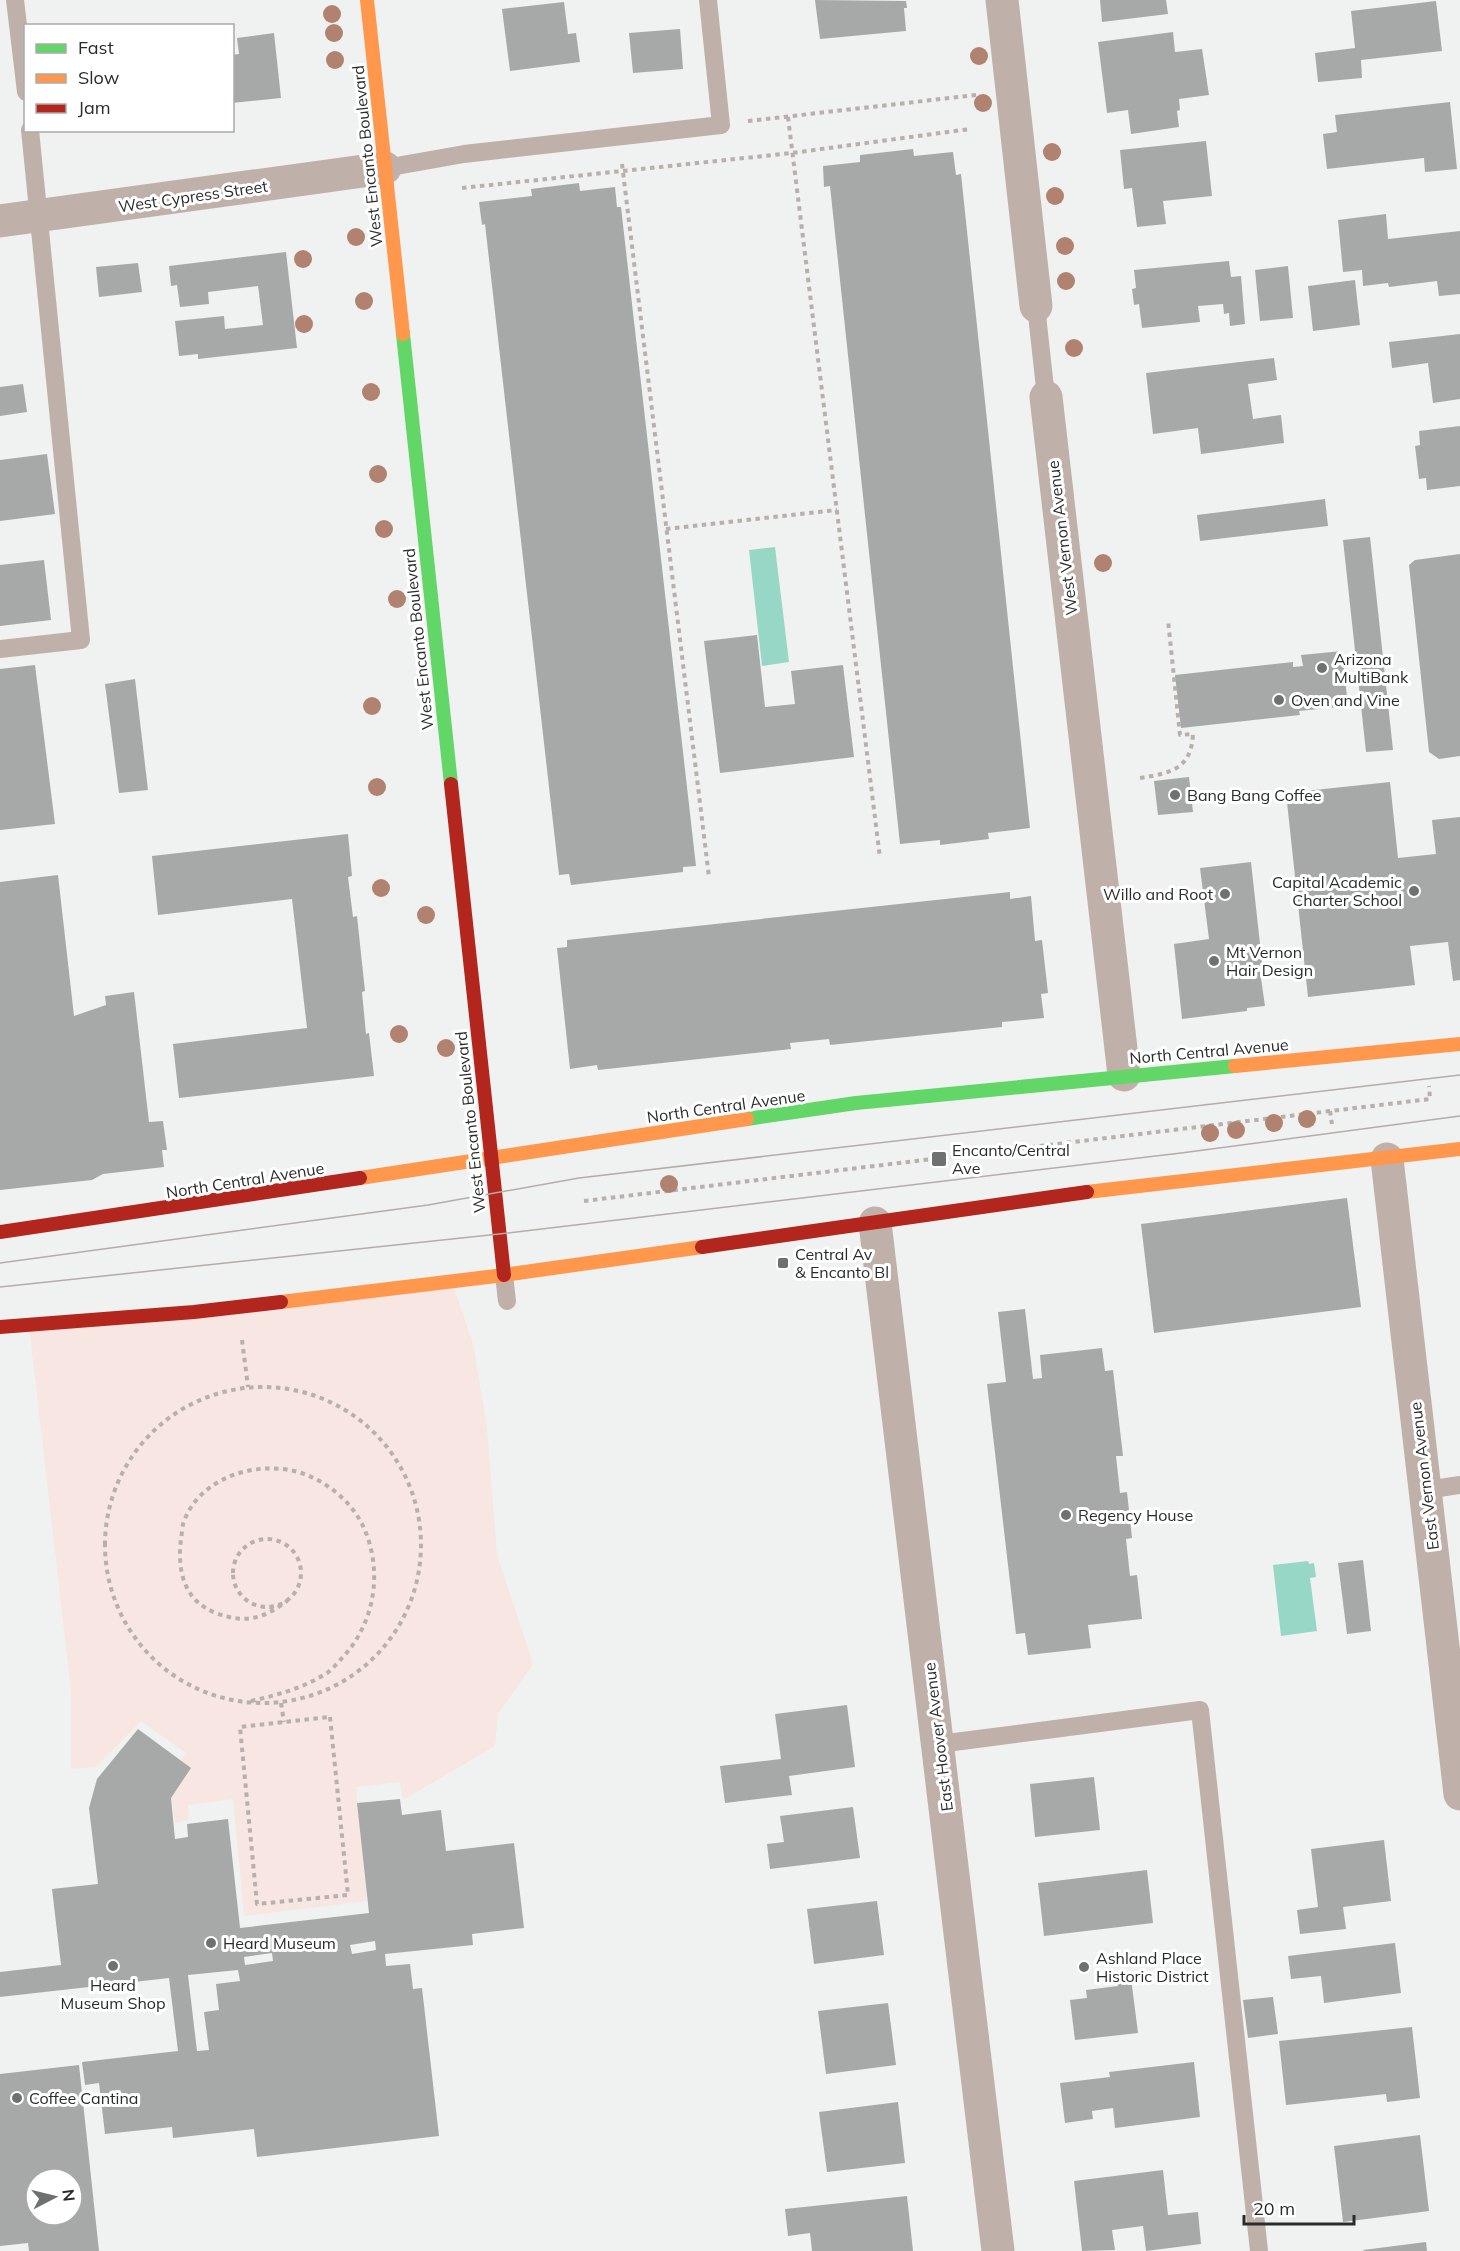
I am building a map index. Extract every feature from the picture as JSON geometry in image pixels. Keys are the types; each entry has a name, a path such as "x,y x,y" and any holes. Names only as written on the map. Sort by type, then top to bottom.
{"main road":[{"name":"West Encanto Boulevard","path":"367,0 504,1275"},
{"name":"North Central Avenue","path":"0,1232 856,1103 1124,1075 1460,1044"},
{"path":"0,1327 238,1307 504,1275 1137,1185 1387,1159 1460,1149"}],"street":[{"name":"West Vernon Avenue","path":"1002,0 1010,91 1036,306"},
{"name":"West Cypress Street","path":"0,221 385,168"},
{"name":"West Vernon Avenue","path":"1046,397 1124,1075"},
{"name":"East Vernon Avenue","path":"1387,1159 1460,1794"},
{"name":"East Hoover Avenue","path":"875,1224 998,2251"}],"lane":[{"path":"15,0 24,75"},
{"path":"385,168 464,153 721,124 708,0"},
{"path":"0,649 81,640 30,132"},
{"name":"West Vernon Avenue","path":"1036,306 1046,397"},
{"path":"504,1275 507,1301"},
{"path":"1426,1490 1460,1485"},
{"path":"939,1744 1200,1710 1260,2251"}],"path":[{"path":"721,124 1010,91"},
{"path":"788,117 880,858"},
{"path":"462,188 792,153 970,129"},
{"path":"618,136 709,877"},
{"path":"666,529 837,510"},
{"path":"1140,778 1174,772 1192,751 1193,734 1180,735 1168,620"},
{"path":"584,1201 1430,1099 1429,1086"},
{"path":"1330,1111 1332,1124"},
{"path":"238,1307 248,1387"},
{"path":"248,1387 274,1387 322,1398 360,1420 384,1443 399,1464 415,1503 420,1523 421,1554 414,1592 389,1642 369,1661 341,1683 310,1696 281,1703 244,1702 215,1696 166,1670 144,1650 131,1632 113,1596 106,1563 106,1533 115,1491 123,1471 140,1446 172,1415 205,1398 248,1387"},
{"path":"244,1702 296,1689 329,1671 352,1647 367,1621 373,1596 375,1568 371,1544 357,1513 338,1494 318,1480 278,1467 248,1470 223,1479 202,1494 184,1521 179,1567 187,1592 204,1608 233,1619 253,1620 272,1612 287,1601 296,1590 301,1577 297,1557 284,1544 272,1539 259,1540 249,1544 241,1551 235,1562 233,1577 238,1591 251,1603 267,1607 287,1601"},
{"path":"281,1703 284,1722"},
{"path":"330,1718 348,1895 257,1904 240,1726 284,1722 330,1718"}],"shaded area":[{"path":"775,547 789,662 762,666 749,550"},
{"path":"452,1281 473,1344 487,1427 497,1555 533,1664 498,1714 495,1746 403,1800 400,1782 356,1787 367,1901 244,1916 233,1799 188,1805 189,1820 175,1823 169,1778 186,1753 141,1721 96,1767 71,1769 71,1691 29,1325"},
{"path":"1308,1561 1309,1564 1314,1563 1316,1577 1310,1578 1317,1631 1281,1636 1273,1565"}],"building":[{"path":"815,0 906,1 907,8 904,8 906,31 820,39"},
{"path":"1100,0 1166,0 1168,14 1102,22"},
{"path":"1436,1 1442,51 1361,60 1362,78 1318,82 1315,53 1355,48 1351,11"},
{"path":"564,2 568,34 576,33 580,62 510,71 502,9"},
{"path":"680,29 683,69 633,73 629,33"},
{"path":"1173,32 1175,52 1202,49 1209,95 1179,99 1180,110 1177,111 1179,127 1131,134 1128,110 1107,113 1098,42"},
{"path":"274,33 281,98 234,103 234,55 239,54 237,38"},
{"path":"1450,102 1457,169 1425,172 1424,158 1327,169 1323,134 1337,132 1335,115"},
{"path":"1206,141 1212,196 1163,201 1166,224 1137,227 1132,188 1124,189 1120,150"},
{"path":"913,149 914,156 953,152 956,175 961,174 1030,828 988,833 989,839 940,845 940,840 900,844 830,186 824,187 823,166 860,162 860,155"},
{"path":"579,183 580,191 615,187 617,207 621,207 696,866 683,867 683,872 571,885 569,874 559,875 485,224 482,225 479,202 532,196 531,189"},
{"path":"1386,214 1388,239 1460,231 1460,294 1439,296 1437,281 1389,287 1388,283 1363,286 1362,270 1343,272 1338,220"},
{"path":"286,252 297,348 198,359 198,354 179,356 175,321 224,316 225,329 263,325 258,286 208,292 209,304 180,307 177,285 171,286 169,266"},
{"path":"1229,261 1231,277 1241,276 1245,324 1230,326 1229,313 1224,314 1223,304 1198,306 1200,322 1142,328 1139,304 1134,305 1132,289 1136,288 1134,270"},
{"path":"138,263 142,292 99,297 96,267"},
{"path":"1288,266 1293,318 1260,321 1255,270"},
{"path":"1355,280 1360,325 1313,331 1308,286"},
{"path":"1460,334 1460,399 1433,403 1428,363 1392,368 1389,342"},
{"path":"1274,358 1277,380 1248,384 1253,419 1281,415 1284,443 1201,454 1198,428 1153,434 1146,373"},
{"path":"23,384 27,412 0,416 0,387"},
{"path":"1460,426 1460,486 1427,490 1426,478 1419,479 1415,446 1420,445 1419,431"},
{"path":"47,454 55,514 0,521 0,460"},
{"path":"1325,499 1328,526 1200,541 1197,515"},
{"path":"1370,537 1393,750 1366,752 1343,540"},
{"path":"1460,554 1460,756 1439,759 1429,752 1409,565 1415,560"},
{"path":"44,560 51,620 0,626 0,565"},
{"path":"757,635 765,707 795,704 791,671 843,665 854,757 720,773 704,641"},
{"path":"1342,651 1348,706 1299,711 1300,715 1181,728 1175,675 1293,662 1293,667 1303,666 1301,655"},
{"path":"35,665 55,824 0,830 0,669"},
{"path":"135,679 148,790 119,793 105,684"},
{"path":"1189,777 1193,812 1158,815 1154,781"},
{"path":"1390,782 1398,858 1436,854 1432,820 1460,817 1460,980 1453,981 1448,942 1410,946 1415,985 1308,997 1286,793"},
{"path":"348,834 352,876 348,877 353,917 357,916 365,991 362,992 366,1034 369,1033 374,1076 179,1098 173,1044 307,1028 292,899 158,915 152,856"},
{"path":"1251,862 1265,1006 1247,1008 1247,1011 1182,1019 1174,944 1209,939 1200,868"},
{"path":"58,875 74,1016 106,1005 105,996 134,992 149,1122 163,1121 167,1150 162,1150 164,1167 103,1174 92,1180 0,1190 0,882"},
{"path":"1010,892 1010,899 1031,896 1035,941 1042,940 1048,993 1041,994 1044,1018 1002,1022 1002,1027 830,1045 829,1039 790,1043 791,1049 598,1070 597,1065 570,1069 557,948 567,947 567,940"},
{"path":"1347,1198 1361,1307 1154,1333 1141,1224"},
{"name":"Regency House","path":"1025,1309 1033,1379 1042,1378 1040,1355 1102,1348 1105,1371 1113,1370 1123,1456 1116,1456 1120,1493 1127,1492 1132,1538 1126,1539 1130,1576 1137,1575 1142,1619 1088,1625 1091,1648 1028,1655 1025,1633 1016,1634 987,1384 1006,1382 998,1312"},
{"path":"1363,1560 1371,1631 1347,1634 1338,1563"},
{"path":"847,1705 855,1767 789,1776 792,1795 725,1803 720,1766 781,1759 775,1714"},
{"name":"Heard Museum","path":"138,1729 191,1768 171,1798 175,1839 188,1837 187,1824 228,1819 240,1928 369,1913 357,1803 400,1799 402,1815 441,1810 446,1851 514,1843 524,1928 472,1934 473,1945 385,1954 386,1966 410,1964 413,1989 422,1988 439,2136 257,2157 254,2129 173,2138 172,2127 105,2134 99,2083 85,2085 82,2062 178,2051 169,1978 0,1997 0,1972 61,1965 52,1889 98,1884 89,1808 97,1779","holes":["375,1941 376,1950 352,1954 350,1945","272,1953 273,1961 245,1965 244,1957","238,1970 240,1981 216,1984 219,2010 204,2012 209,2050 197,2051 188,1975"]},
{"path":"1094,1777 1100,1830 1035,1837 1030,1784"},
{"path":"853,1807 860,1858 770,1869 767,1844 784,1842 780,1816"},
{"path":"1384,1840 1391,1901 1343,1907 1346,1929 1300,1934 1297,1910 1318,1907 1311,1849"},
{"path":"1147,1870 1153,1923 1044,1936 1038,1883"},
{"path":"877,1901 884,1955 814,1964 807,1909"},
{"path":"1395,1943 1401,1993 1324,2003 1321,1976 1291,1979 1288,1956"},
{"path":"1131,1978 1138,2033 1075,2040 1070,2000 1087,1998 1086,1990 1118,1986 1117,1980"},
{"path":"1273,1997 1278,2034 1248,2038 1243,2000"},
{"path":"888,2003 896,2065 826,2074 818,2011"},
{"path":"1412,2027 1420,2098 1387,2102 1386,2094 1286,2105 1279,2041"},
{"path":"1194,2062 1200,2117 1115,2128 1113,2108 1092,2111 1093,2119 1065,2123 1060,2083 1110,2077 1109,2072"},
{"path":"79,2065 99,2251 29,2251 28,2243 0,2246 0,2074"},
{"path":"898,2102 905,2163 827,2172 819,2112"},
{"path":"1420,2135 1429,2211 1343,2222 1334,2146"},
{"path":"1163,2170 1168,2215 1198,2212 1201,2244 1146,2251 1143,2226 1112,2230 1115,2250 1082,2251 1074,2181"},
{"path":"907,2196 913,2251 812,2251 810,2233 788,2236 785,2209"},
{"path":"1426,2242 1427,2251 1363,2250"}],"tram line":[{"path":"0,1263 428,1205 579,1178 1460,1075"},
{"path":"0,1287 499,1234 1181,1153 1460,1116"}],"traffic: fast":[{"path":"403,334 451,784"},
{"path":"747,1119 856,1103 1235,1066"}],"traffic: slow":[{"path":"367,0 403,334"},
{"path":"1235,1066 1460,1044"},
{"path":"360,1178 747,1119"},
{"path":"1087,1192 1460,1149"},
{"path":"281,1302 504,1275 702,1247"}],"traffic: jam":[{"path":"451,784 504,1275"},
{"path":"0,1232 360,1178"},
{"path":"702,1247 1087,1192"},
{"path":"0,1327 194,1312 281,1302"}],"place":[{"name":"Arizona MultiBank","path":"1322,668"},
{"name":"Oven and Vine","path":"1279,700"},
{"name":"Bang Bang Coffee","path":"1175,795"},
{"name":"Capital Academic Charter School","path":"1414,891"},
{"name":"Willo and Root","path":"1225,894"},
{"name":"Mt Vernon Hair Design","path":"1214,961"},
{"name":"Encanto/Central Ave","path":"939,1159"},
{"name":"Central Av & Encanto Bl","path":"783,1263"},
{"name":"Regency House","path":"1066,1515"},
{"name":"Heard Museum","path":"211,1943"},
{"name":"Heard Museum Shop","path":"113,1966"},
{"name":"Ashland Place Historic District","path":"1084,1967"},
{"name":"Coffee Cantina","path":"17,2098"}]}
